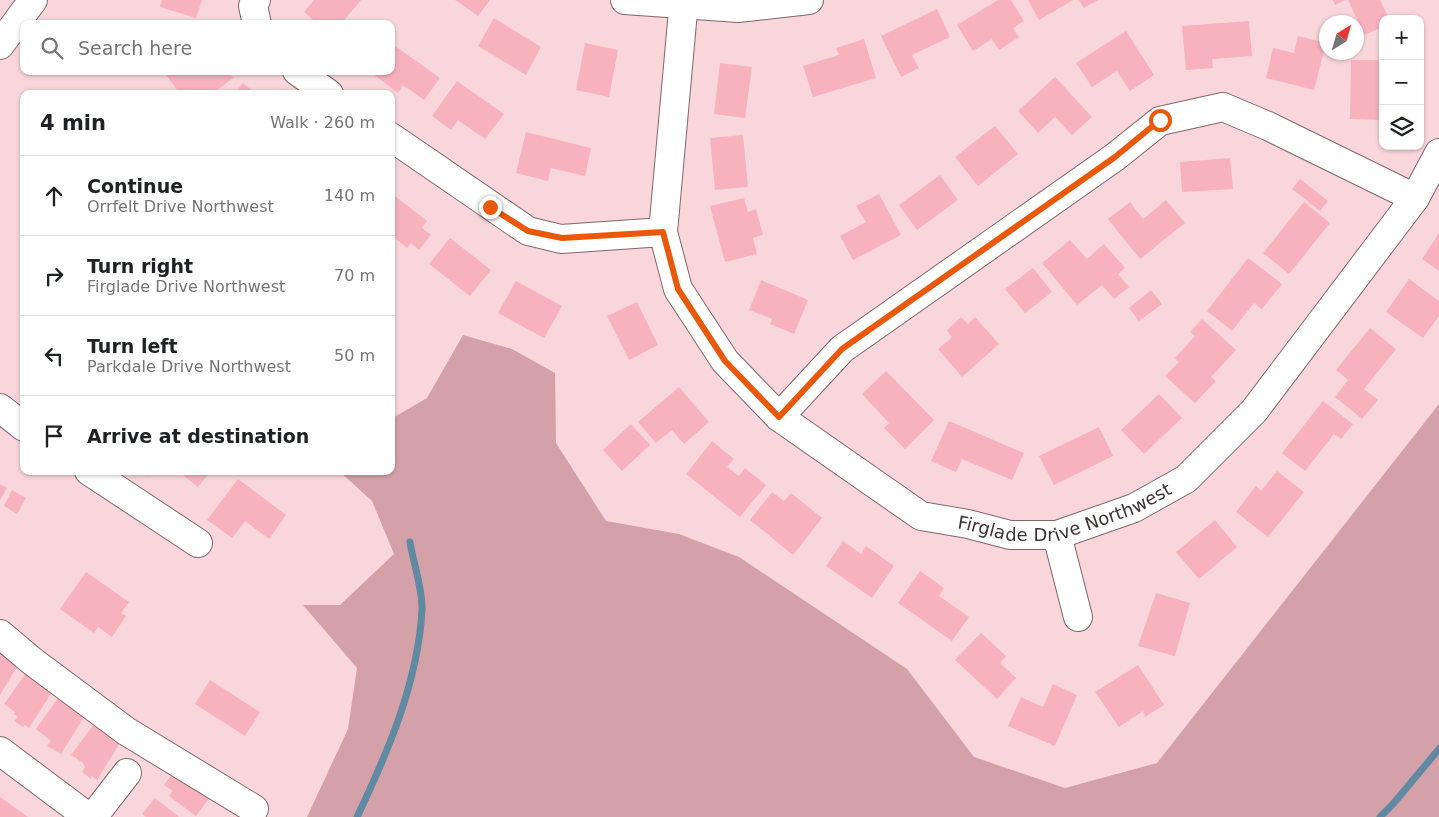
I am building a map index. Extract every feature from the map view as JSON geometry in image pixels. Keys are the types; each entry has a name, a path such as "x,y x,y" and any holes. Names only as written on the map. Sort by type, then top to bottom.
{"street":[{"path":"0,45 33,0"},
{"path":"255,20 252,6 256,0"},
{"path":"624,0 629,2 684,1 738,8 809,0"},
{"name":"Firglade Drive Northwest","path":"684,1 663,232 678,289 725,361 779,417 921,516 968,524 1010,535 1057,536 1134,508 1186,479 1254,411 1415,198 1439,153"},
{"path":"303,75 323,90"},
{"path":"779,417 842,349 1115,157 1160,120 1223,107 1268,126 1415,198"},
{"path":"395,141 528,231 562,238 663,232"},
{"path":"0,408 20,424"},
{"path":"95,475 198,543"},
{"path":"1057,536 1078,618"},
{"path":"0,634 126,731 254,809"},
{"path":"0,751 88,817"},
{"path":"94,817 127,773"}],"shaded area":[{"path":"463,335 512,349 555,373 556,443 606,521 679,534 739,557 907,669 974,757 1065,788 1157,763 1439,404 1439,817 307,817 348,729 357,668 303,605 340,605 394,554 372,501 343,475 395,475 395,417 427,398"}],"building":[{"path":"162,0 202,0 196,18 160,7"},
{"path":"314,0 361,0 344,20 313,20 304,12"},
{"path":"455,0 490,0 478,16"},
{"path":"998,0 1011,0 1024,21 1013,28 1019,37 999,50 992,39 973,51 957,25"},
{"path":"1028,0 1073,0 1039,20"},
{"path":"1079,0 1098,0 1084,8"},
{"path":"1333,0 1346,0 1335,5"},
{"path":"1348,0 1380,0 1387,15 1379,15 1379,29 1364,35 1364,15 1355,15"},
{"path":"937,9 950,37 912,55 919,68 901,77 881,36"},
{"path":"494,18 541,47 526,75 478,46"},
{"path":"1249,21 1252,56 1212,59 1213,68 1186,70 1182,26"},
{"path":"1126,31 1154,75 1130,91 1117,71 1092,87 1076,63"},
{"path":"1298,36 1319,41 1319,60 1322,60 1314,90 1266,78 1273,48 1294,53"},
{"path":"864,39 876,78 813,97 803,66 839,55 836,48"},
{"path":"585,43 618,50 609,97 576,90"},
{"path":"395,46 440,78 424,100 403,85 398,93 374,75 395,75"},
{"path":"1351,60 1379,60 1379,120 1350,119"},
{"path":"720,63 752,67 745,118 714,114"},
{"path":"166,75 231,75 233,78 217,90 177,90"},
{"path":"1055,77 1092,117 1072,135 1055,117 1038,133 1018,111"},
{"path":"457,81 504,114 485,139 458,120 451,130 432,116"},
{"path":"243,83 251,90 237,90"},
{"path":"995,126 1018,154 978,186 955,157"},
{"path":"526,132 591,148 585,176 551,168 548,181 516,173"},
{"path":"743,135 748,187 715,190 710,138"},
{"path":"1230,158 1233,189 1182,192 1180,162"},
{"path":"940,175 958,200 917,230 899,205"},
{"path":"1300,179 1328,201 1320,211 1292,189"},
{"path":"879,194 901,235 853,260 840,236 866,222 856,206"},
{"path":"395,196 427,221 422,228 431,235 419,250 411,243 407,248 395,238"},
{"path":"744,198 748,212 756,209 763,235 753,238 757,254 725,262 710,206"},
{"path":"1166,200 1185,223 1140,259 1108,219 1130,202 1143,219"},
{"path":"1304,202 1330,223 1289,274 1263,253"},
{"path":"1439,233 1439,271 1422,259"},
{"path":"450,238 491,270 470,296 429,264"},
{"path":"1070,240 1087,259 1104,244 1125,268 1118,274 1129,287 1114,299 1102,285 1077,305 1042,263"},
{"path":"1248,258 1282,284 1262,309 1254,303 1232,331 1207,311"},
{"path":"1033,268 1052,292 1025,313 1005,289"},
{"path":"1409,279 1439,301 1439,316 1423,338 1386,312"},
{"path":"761,280 808,300 794,334 770,324 772,319 749,310"},
{"path":"516,281 562,306 544,338 498,313"},
{"path":"1151,290 1162,304 1139,321 1129,308"},
{"path":"637,302 658,345 629,360 607,316"},
{"path":"961,317 968,324 975,317 999,344 962,377 938,349 952,337 947,330"},
{"path":"1202,319 1236,350 1211,377 1216,381 1195,403 1165,376 1179,362 1175,358 1195,336 1190,332"},
{"path":"1370,328 1396,349 1364,389 1378,400 1362,419 1335,397 1348,380 1336,370"},
{"path":"886,371 934,420 905,449 884,428 889,423 862,394"},
{"path":"679,387 709,422 684,444 672,430 656,443 638,422"},
{"path":"1159,394 1182,418 1144,454 1121,430"},
{"path":"1323,401 1353,424 1341,439 1334,434 1305,471 1282,453"},
{"path":"949,421 1024,453 1012,480 962,459 956,472 931,461"},
{"path":"631,424 650,445 622,471 603,450"},
{"path":"1099,427 1113,456 1054,485 1039,456"},
{"path":"712,441 734,459 727,467 739,476 745,468 766,485 740,517 686,474"},
{"path":"1277,471 1304,492 1268,537 1236,512 1256,486 1261,491"},
{"path":"185,475 208,475 198,487"},
{"path":"238,479 286,515 269,539 245,521 232,538 207,520"},
{"path":"0,484 7,488 0,500"},
{"path":"12,490 26,498 17,514 4,506"},
{"path":"772,492 784,501 791,493 822,518 793,555 750,520"},
{"path":"1215,520 1237,547 1199,579 1176,552"},
{"path":"843,541 861,554 866,546 894,566 872,598 826,566"},
{"path":"920,571 944,588 939,596 969,617 952,641 898,603"},
{"path":"86,572 129,602 121,613 126,616 112,637 98,627 94,633 60,609"},
{"path":"1156,593 1190,603 1175,656 1138,646"},
{"path":"981,633 1006,656 1000,663 1016,678 997,699 955,660"},
{"path":"0,654 17,667 0,695"},
{"path":"1138,665 1164,705 1145,717 1143,711 1119,727 1095,692"},
{"path":"26,673 52,692 29,728 25,725 23,727 14,721 18,717 14,714 15,712 4,704"},
{"path":"210,680 260,712 245,736 195,704"},
{"path":"1053,684 1077,695 1055,746 1008,726 1021,697 1043,707"},
{"path":"58,698 84,717 61,754 47,746 51,741 36,729"},
{"path":"94,724 120,743 97,780 92,776 91,779 82,772 85,767 83,763 71,755"},
{"path":"176,769 212,795 196,816 169,796 173,791 164,785"},
{"path":"0,797 28,817 0,817"},
{"path":"155,798 179,817 146,817 142,814"}],"waterway":[{"path":"357,817 380,767 400,716 415,664 422,602 410,542"},
{"path":"1380,817 1439,749"}],"route":[{"path":"490,207 528,231 562,238 663,232 678,289 725,361 779,417 842,349 1115,157 1160,120"}]}
